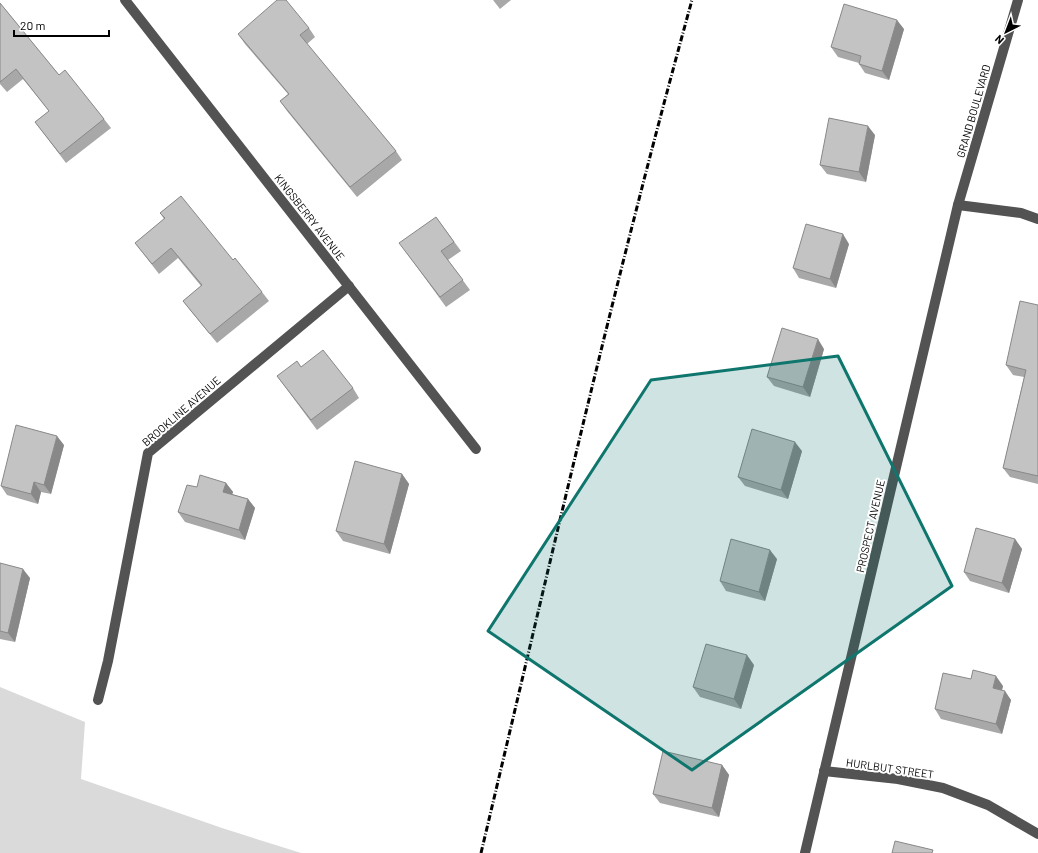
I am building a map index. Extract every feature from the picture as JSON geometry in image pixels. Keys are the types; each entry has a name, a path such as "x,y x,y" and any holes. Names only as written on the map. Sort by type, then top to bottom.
{"street":[{"name":"KINGSBERRY AVENUE","path":"125,0 476,449"},
{"name":"GRAND BOULEVARD","path":"958,205 1018,0"},
{"path":"958,205 1021,213 1038,219"},
{"name":"PROSPECT AVENUE","path":"805,853 958,205"},
{"name":"BROOKLINE AVENUE","path":"98,700 108,661 148,453 349,286"},
{"name":"HURLBUT STREET","path":"824,771 898,779 943,788 988,805 1038,834"}],"highlighted area":[{"path":"838,356 952,586 692,770 488,631 651,380"}],"shaded area":[{"path":"0,687 85,722 81,779 222,828 301,853 0,853"}],"building":[{"path":"277,0 286,0 309,28 300,35 396,151 350,187 280,101 289,94 238,34"},
{"path":"0,3 59,75 65,70 104,119 60,154 35,122 49,111 16,69 0,82"},
{"path":"844,4 897,20 882,71 859,64 861,56 831,47"},
{"path":"829,118 868,126 859,172 820,165"},
{"path":"181,196 233,260 235,258 262,292 210,334 183,301 202,285 171,248 152,264 135,243 165,218 160,213"},
{"path":"436,217 454,242 441,251 463,280 440,297 399,243"},
{"path":"806,224 843,234 830,279 793,268"},
{"path":"1020,301 1038,305 1038,476 1003,468 1026,370 1006,365"},
{"path":"782,328 818,339 803,387 767,377"},
{"path":"323,350 353,388 311,420 277,376 297,361 301,367"},
{"path":"16,425 57,436 44,485 34,482 31,494 1,486"},
{"path":"752,429 795,442 781,490 738,477"},
{"path":"355,461 402,474 384,544 336,531"},
{"path":"200,475 226,483 223,492 248,499 239,530 178,512 187,485 197,487"},
{"path":"976,528 1015,539 1002,583 964,572"},
{"path":"731,539 770,550 759,592 720,581"},
{"path":"0,563 23,569 8,633 0,631"},
{"path":"706,644 747,655 734,699 693,687"},
{"path":"973,670 996,676 993,688 1005,691 996,724 935,709 943,673 971,679"},
{"path":"663,751 722,765 712,808 653,794"},
{"path":"895,841 933,850 932,853 892,853"}],"railway":[{"path":"481,853 609,319 663,106 692,0"}]}
